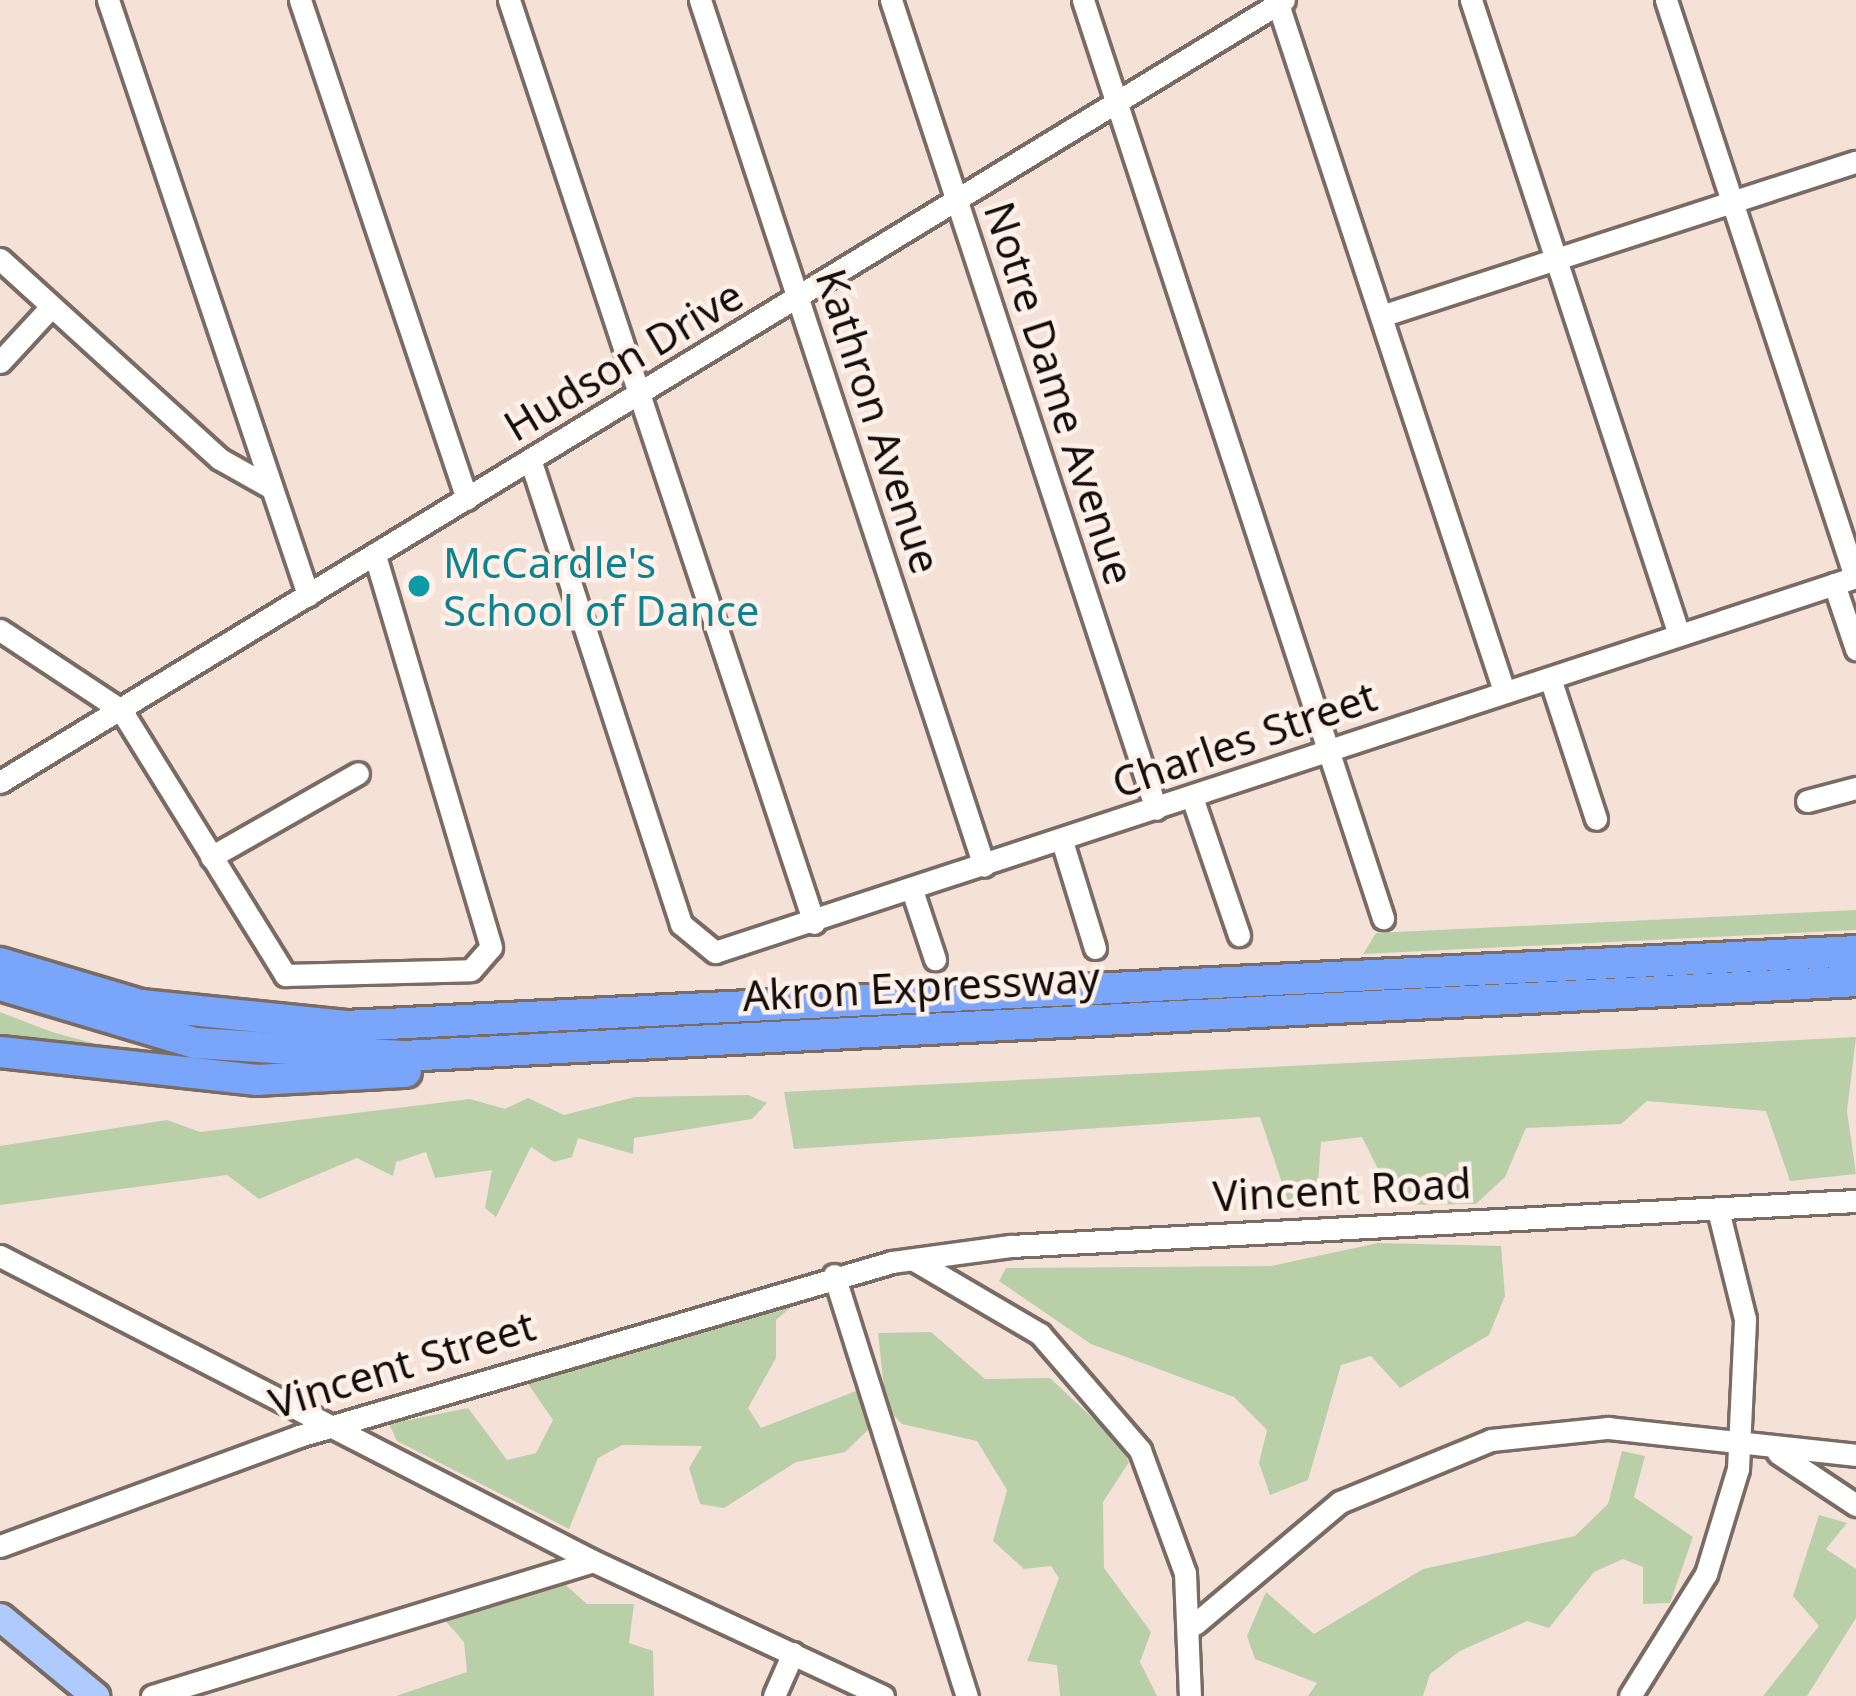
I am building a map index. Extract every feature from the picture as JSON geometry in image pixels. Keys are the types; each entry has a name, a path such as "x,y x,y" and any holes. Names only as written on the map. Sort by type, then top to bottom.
{"highway":[{"name":"Akron Expressway","path":"0,963 178,1012 346,1026 1856,951"},
{"name":"Akron Expressway","path":"0,986 195,1043 403,1056 1856,981"},
{"path":"0,1052 257,1080 573,1050"}],"main road":[{"path":"0,1617 94,1696"}],"street":[{"path":"108,0 308,595"},
{"path":"300,0 467,500"},
{"path":"509,0 814,923"},
{"name":"Kathron Avenue","path":"700,0 984,866"},
{"name":"Notre Dame Avenue","path":"891,0 1156,809"},
{"path":"1084,0 1383,918"},
{"path":"1471,0 1679,635"},
{"path":"1666,0 1848,579 1856,649"},
{"path":"1281,2 1504,691"},
{"name":"Hudson Drive","path":"0,782 1281,2"},
{"path":"1382,316 1856,162"},
{"path":"0,259 220,459 268,486"},
{"path":"0,362 51,307"},
{"name":"Charles Street","path":"531,462 676,910 694,943 715,952 1848,579"},
{"path":"0,631 122,710 277,968 306,974 359,969 471,970 491,956 486,931 375,556"},
{"path":"1550,678 1596,819"},
{"path":"211,857 358,773"},
{"path":"1808,801 1856,788"},
{"path":"1192,797 1239,934"},
{"path":"1062,841 1095,948"},
{"path":"913,890 935,959"},
{"name":"Vincent Road","path":"834,1275 976,1250 1856,1202"},
{"path":"1630,1696 1706,1574 1743,1442 1745,1319 1718,1210"},
{"path":"966,1285 976,1250"},
{"path":"0,1256 342,1423 592,1561 883,1696"},
{"path":"914,1260 966,1285 1059,1351 1128,1432 1174,1531 1195,1624 1190,1696"},
{"path":"834,1275 964,1688 945,1696"},
{"name":"Vincent Street","path":"0,1546 66,1513 342,1423 834,1275"},
{"path":"1195,1624 1322,1515 1438,1455 1573,1429 1743,1442 1778,1453 1856,1455"},
{"path":"1778,1453 1856,1505"},
{"path":"535,1571 538,1530"},
{"path":"152,1696 535,1571 592,1561"},
{"path":"775,1696 793,1653"}],"green space":[{"path":"1856,910 1856,930 1363,954 1376,933"},
{"path":"0,1012 52,1032 147,1058 0,1042"},
{"path":"1856,1037 1847,1111 1856,1174 1790,1181 1766,1111 1647,1101 1621,1124 1526,1128 1505,1177 1476,1204 1396,1205 1362,1137 1321,1142 1316,1209 1291,1210 1260,1117 794,1149 784,1092"},
{"path":"748,1095 767,1103 752,1119 634,1138 633,1154 578,1138 572,1157 554,1162 531,1147 496,1217 485,1208 492,1170 435,1178 426,1152 396,1162 393,1176 357,1158 259,1199 227,1175 0,1205 0,1146 167,1120 200,1132 470,1099 505,1109 528,1098 564,1115 635,1097"},
{"path":"1378,1243 1501,1246 1505,1296 1489,1335 1400,1388 1371,1356 1341,1365 1308,1480 1270,1495 1259,1463 1267,1430 1234,1397 1091,1344 999,1281 1006,1268 1271,1266"},
{"path":"780,1303 791,1307 776,1320 776,1358 748,1408 761,1428 856,1391 870,1428 845,1452 796,1462 724,1508 700,1504 689,1468 702,1446 622,1445 598,1458 569,1529 397,1441 389,1424 468,1408 507,1460 536,1453 553,1420 526,1381"},
{"path":"931,1332 985,1379 1050,1378 1116,1440 1129,1462 1103,1502 1104,1568 1151,1632 1140,1662 1157,1696 1060,1696 1057,1665 1027,1661 1059,1578 1051,1566 1024,1569 993,1541 1007,1490 977,1441 902,1424 886,1407 878,1333"},
{"path":"1622,1451 1645,1456 1634,1497 1693,1537 1670,1603 1643,1604 1643,1567 1623,1559 1594,1572 1549,1628 1527,1621 1460,1651 1430,1674 1423,1696 1308,1696 1317,1683 1255,1659 1247,1636 1266,1592 1314,1634 1423,1569 1575,1536 1608,1504"},
{"path":"1819,1515 1847,1523 1826,1549 1856,1569 1856,1618 1807,1696 1763,1696 1819,1626 1793,1596"},
{"path":"560,1580 587,1604 634,1604 629,1643 653,1651 654,1696 396,1696 467,1672 464,1642 442,1617"}],"place":[{"name":"McCardle's School of Dance","path":"419,586"}]}
